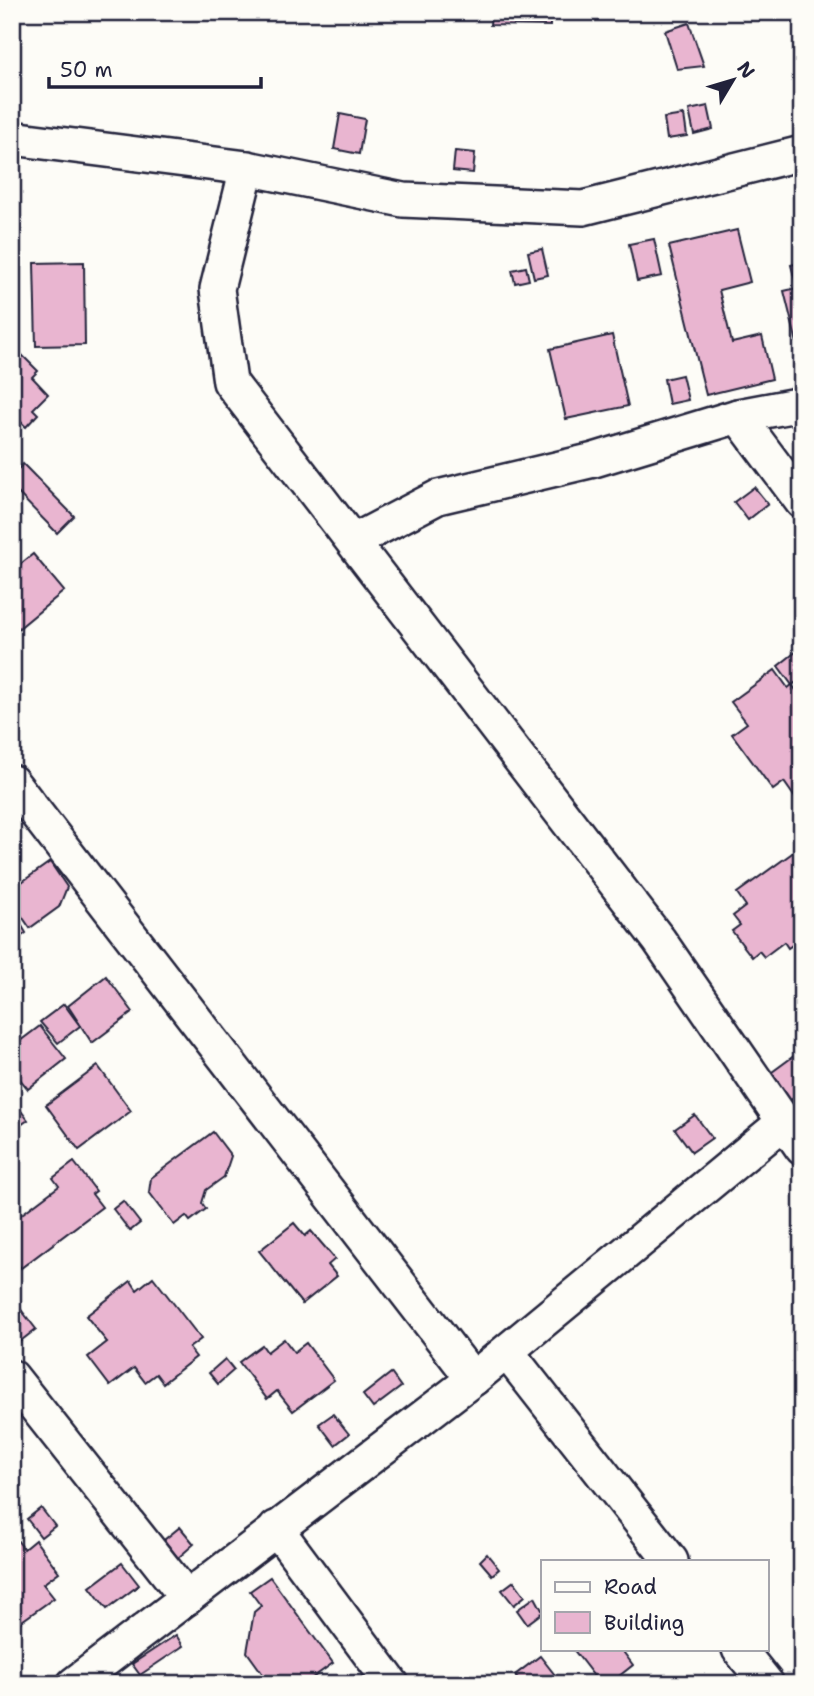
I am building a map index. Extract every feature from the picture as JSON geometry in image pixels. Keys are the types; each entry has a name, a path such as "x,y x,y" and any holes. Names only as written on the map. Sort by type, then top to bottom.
{"street":[{"path":"12,138 247,168 404,200 583,208 802,153"},
{"path":"74,1684 793,1135 659,940 230,382 217,289 247,168"},
{"path":"354,541 438,497 594,460 738,416 802,404"},
{"path":"738,416 802,502"},
{"path":"12,782 473,1379"},
{"path":"506,1352 670,1560"},
{"path":"12,1377 187,1598"},
{"path":"276,1528 392,1684"},
{"path":"740,1650 767,1684"}],"building":[{"path":"491,12 550,12 550,26 490,25"},
{"path":"689,23 704,66 677,69 665,31"},
{"path":"708,106 713,129 694,134 689,110"},
{"path":"340,114 365,119 359,154 334,149"},
{"path":"684,115 687,136 667,139 664,118"},
{"path":"455,151 475,153 473,173 453,171"},
{"path":"737,230 750,282 719,290 732,343 762,336 772,379 706,395 669,246"},
{"path":"654,239 662,276 637,281 629,244"},
{"path":"542,249 548,275 534,278 528,252"},
{"path":"84,262 85,345 36,346 34,263"},
{"path":"802,262 801,359 784,291 797,288 791,265"},
{"path":"526,267 529,280 515,283 512,270"},
{"path":"612,335 628,406 566,419 550,349"},
{"path":"13,346 38,371 32,377 48,394 33,409 38,414 26,427 21,422 12,431"},
{"path":"682,375 688,400 669,404 664,379"},
{"path":"23,464 74,516 57,533 12,487 12,475"},
{"path":"754,487 768,504 748,520 734,502"},
{"path":"33,554 64,591 18,629 12,621 12,571"},
{"path":"802,647 802,678 792,685 778,666"},
{"path":"775,670 788,688 792,685 802,698 802,794 796,799 784,782 773,790 732,734 747,723 731,702"},
{"path":"802,846 802,938 788,948 784,942 764,957 759,951 752,957 732,931 740,925 733,916 746,906 737,893"},
{"path":"50,862 67,887 59,907 30,928 12,902 12,889"},
{"path":"12,909 26,933 12,943"},
{"path":"106,976 133,1012 92,1043 68,1006"},
{"path":"64,1004 80,1026 58,1043 40,1022"},
{"path":"40,1026 66,1059 28,1089 12,1069 12,1047"},
{"path":"802,1050 802,1092 788,1102 768,1075"},
{"path":"98,1066 131,1111 79,1150 46,1105"},
{"path":"12,1099 28,1120 12,1131"},
{"path":"695,1115 712,1138 692,1152 675,1129"},
{"path":"213,1132 231,1156 224,1177 206,1190 202,1203 206,1209 190,1221 186,1216 174,1225 149,1192 151,1178"},
{"path":"74,1162 96,1191 92,1194 102,1207 21,1268 12,1257 12,1228 17,1224 14,1220 59,1186 53,1178"},
{"path":"123,1201 140,1223 130,1231 113,1209"},
{"path":"294,1223 305,1236 311,1231 335,1259 328,1265 337,1276 302,1304 259,1251"},
{"path":"153,1277 201,1339 189,1348 196,1357 163,1383 156,1374 145,1382 134,1368 110,1386 88,1357 107,1342 86,1316 131,1281 137,1290"},
{"path":"12,1298 36,1329 13,1347 12,1346"},
{"path":"284,1339 294,1352 306,1343 334,1380 293,1411 277,1391 267,1399 239,1362 262,1345 267,1352"},
{"path":"225,1359 234,1370 218,1384 209,1373"},
{"path":"391,1373 401,1387 373,1408 363,1395"},
{"path":"333,1414 349,1434 335,1445 319,1424"},
{"path":"41,1508 55,1526 41,1537 27,1519"},
{"path":"180,1527 194,1544 178,1558 164,1540"},
{"path":"14,1536 24,1549 35,1540 59,1572 43,1584 54,1598 12,1628"},
{"path":"487,1554 499,1569 492,1575 480,1561"},
{"path":"122,1563 139,1585 107,1609 90,1587"},
{"path":"270,1577 333,1663 304,1684 270,1684 247,1652 254,1612 261,1606 250,1591"},
{"path":"514,1581 525,1596 514,1605 502,1590"},
{"path":"535,1597 541,1614 527,1624 517,1610"},
{"path":"176,1635 183,1646 140,1675 132,1664"},
{"path":"574,1650 622,1650 633,1665 609,1684 600,1684"},
{"path":"540,1656 562,1684 519,1684 521,1682 515,1675"}]}
